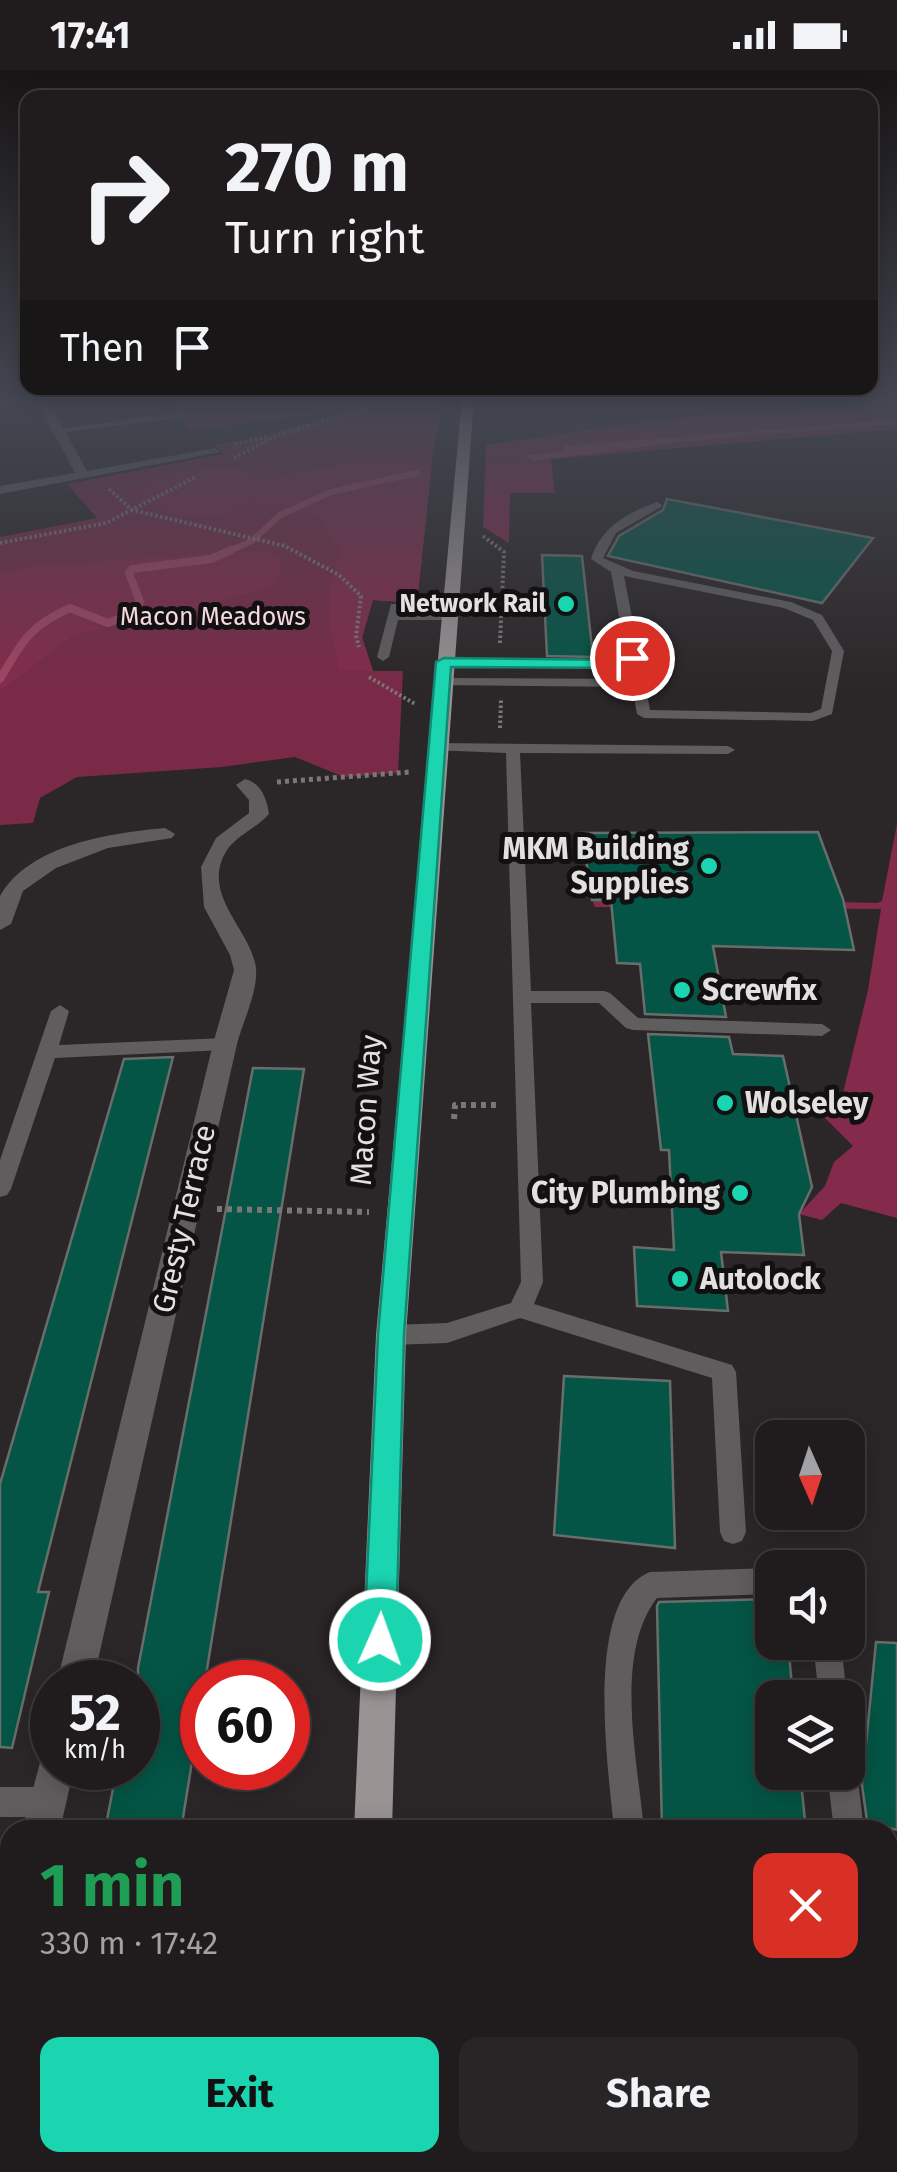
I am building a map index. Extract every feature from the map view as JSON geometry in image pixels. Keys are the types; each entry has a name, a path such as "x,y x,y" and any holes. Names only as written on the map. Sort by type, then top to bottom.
{"main road":[{"name":"Macon Way","path":"373,1820 391,1335 459,496"}],"street":[{"name":"Gresty Terrace","path":"80,1660 225,1044 246,975 240,950 218,914 212,888 213,863 221,843 248,827 259,814 258,799 246,784"},
{"path":"0,924 12,890 62,860 118,838 165,834"}],"lane":[{"path":"617,571 644,714 813,717 827,712 838,651 831,635 808,612 617,571 597,558 605,537 628,516 657,505"},
{"path":"383,657 394,611 448,616"},
{"path":"443,672 633,665"},
{"path":"443,672 638,684"},
{"path":"438,748 728,750"},
{"path":"513,749 532,1282 520,1310"},
{"path":"520,997 604,997 633,1024 822,1030"},
{"path":"0,1188 60,1011"},
{"path":"48,1052 225,1044"},
{"path":"391,1335 448,1333 520,1310 724,1372 732,1532"},
{"path":"627,1820 618,1656 636,1597 650,1585 755,1581"},
{"path":"844,1790 848,1820"},
{"path":"0,1802 48,1800"}],"path":[{"path":"132,510 309,553 345,577 361,596 356,636 360,650"},
{"path":"477,530 504,552 500,655"},
{"path":"501,608 530,610"},
{"path":"364,663 368,677 416,704"},
{"path":"246,784 410,772"},
{"path":"454,1119 455,1105 524,1105"},
{"path":"186,1209 376,1212"}],"green space":[{"name":"Macon Meadows","path":"78,496 428,496 417,603 373,600 362,637 373,671 403,671 398,773 344,777 295,757 222,767 77,777 40,798 33,823 0,825 0,537 97,518"}],"shaded area":[{"path":"428,496 417,603 373,600 362,638 373,671 339,671 329,599 341,553 319,515 247,502 219,514 190,515 132,499"},
{"path":"484,496 510,496 509,543 483,527"},
{"path":"263,550 279,557 276,585 196,608 74,635 0,691 0,574 38,566"},
{"path":"897,824 897,1218 841,1203 822,1220 799,1214 825,1186 834,1162 853,1146 813,1106 843,1093 868,990 881,909 595,907 592,900 627,897 878,903 882,901"}],"building":[{"path":"667,499 873,538 822,603 608,556 619,536 663,510"},
{"name":"Network Rail","path":"542,555 582,556 593,657 547,656"},
{"path":"818,832 843,899 854,950 713,946 726,1017 645,1014 640,964 617,963 611,900 592,900 582,833"},
{"path":"648,1034 729,1037 733,1054 783,1056 812,1187 799,1214 804,1255 721,1252 728,1311 637,1306 634,1247 674,1250 669,1150 661,1150"},
{"path":"173,1057 38,1592 49,1592 12,1748 0,1747 0,1484 124,1059"},
{"path":"253,1068 304,1069 208,1660 180,1660 180,1790 187,1790 183,1820 107,1820 113,1790 160,1790 160,1660 140,1660"},
{"path":"564,1376 670,1381 675,1548 554,1535"},
{"path":"755,1599 755,1660 790,1660 791,1680 755,1680 755,1790 802,1790 805,1820 662,1820 659,1602"},
{"path":"876,1642 897,1643 897,1820 867,1820 863,1790"}],"waterway":[{"path":"225,553 252,541 280,515 322,496"},
{"path":"0,679 28,636 56,615 70,608 108,623 126,616 140,602 129,573 132,569 211,559 231,550"}],"place":[{"name":"Network Rail","path":"566,604"},
{"name":"MKM Building Supplies","path":"709,866"},
{"name":"Screwfix","path":"682,990"},
{"name":"Wolseley","path":"725,1103"},
{"name":"City Plumbing","path":"740,1193"},
{"name":"Autolock","path":"680,1279"}],"route":[{"path":"380,1640 391,1335 444,662 633,665 632,658"}]}
